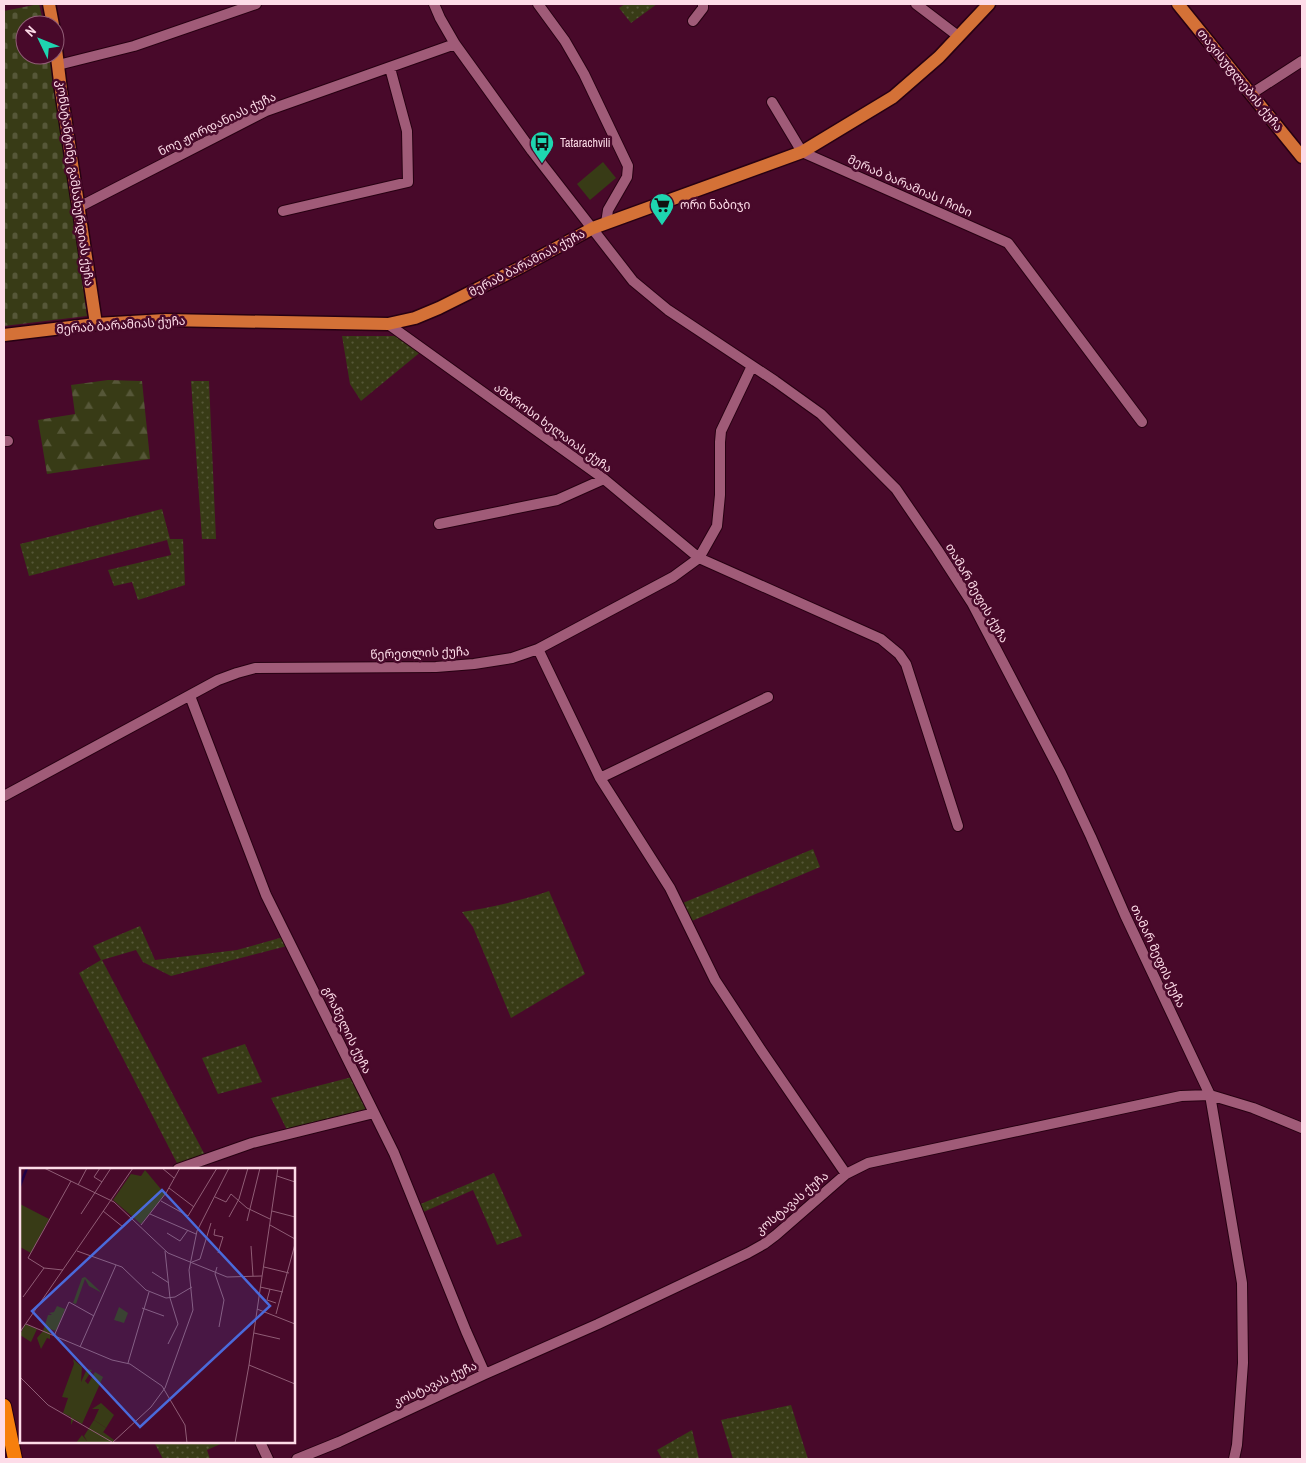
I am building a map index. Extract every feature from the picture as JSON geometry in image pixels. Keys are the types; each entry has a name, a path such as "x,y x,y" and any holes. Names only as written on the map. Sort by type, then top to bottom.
{"highway":[{"path":"4,1406 15,1459"}],"main road":[{"name":"მერაბ ბარამიას ქუჩა","path":"4,335 96,324 165,320 388,324 416,318 606,223 802,152 893,97 939,57 989,4"},
{"name":"თავისუფლების ქუჩა","path":"1178,4 1302,156"},
{"name":"კონსტანტინე გამსახურდიას ქუჩა","path":"58,65 96,324"}],"street":[{"path":"65,63 134,46 256,4"},
{"name":"თამარ მეფის ქუჩა","path":"434,4 455,44 532,151 633,280 668,310 821,414 896,489 972,603 1054,759 1210,1095 1242,1283 1243,1363 1237,1445 1234,1459"},
{"path":"538,4 565,42 584,74 628,166 627,177 608,210 606,223"},
{"path":"693,21 703,8 703,4"},
{"path":"916,4 958,36"},
{"name":"ნოე ჟორდანიას ქუჩა","path":"79,206 266,111 455,44"},
{"path":"1251,94 1302,61"},
{"path":"284,210 408,182 407,131 390,68"},
{"path":"772,102 802,152"},
{"name":"მერაბ ბარამიას I ჩიხი","path":"802,152 1008,243 1142,422"},
{"name":"ამბროსი ხელაიას ქუჩა","path":"388,324 604,479 699,558 881,639 899,654 906,664 958,826"},
{"name":"წერეთლის ქუჩა","path":"4,796 218,680 237,673 255,668 436,667 512,658 538,650 673,577 699,558 717,526 720,495 721,432 752,366"},
{"path":"439,524 557,500 604,479"},
{"path":"538,650 600,778 670,888 715,980 846,1174"},
{"name":"გრანელის ქუჩა","path":"190,696 266,896 394,1154 463,1325 486,1374"},
{"path":"600,778 768,697"},
{"name":"კოსტავას ქუჩა","path":"297,1459 339,1442 598,1324 748,1253 776,1235 846,1174 868,1163 1181,1096 1210,1095 1253,1108 1302,1128"},
{"path":"181,1168 252,1143 374,1113"},
{"path":"260,1443 268,1459"}],"green space":[{"path":"39,4 42,15 15,15 15,65 54,65 87,316 4,326 4,11"},
{"path":"625,4 657,4 631,23 619,8"},
{"path":"603,162 616,178 590,200 577,184"},
{"path":"342,336 403,336 423,350 361,401 350,384"},
{"path":"108,380 142,381 150,459 47,474 38,420 75,414 71,385"},
{"path":"191,381 209,381 216,539 202,539"},
{"path":"162,509 170,539 183,539 185,585 138,600 132,582 114,586 108,570 171,555 167,540 29,576 20,544"},
{"path":"813,849 820,867 687,923 678,905"},
{"path":"549,891 585,974 511,1018 473,927 462,912 527,898"},
{"path":"140,926 155,960 237,950 287,936 291,945 171,976 143,962 136,950 102,960 207,1159 179,1168 79,973 101,960 93,946"},
{"path":"245,1044 262,1082 218,1094 202,1058"},
{"path":"356,1076 374,1113 289,1134 271,1098"},
{"path":"494,1173 522,1236 497,1245 473,1190 419,1214 416,1206"},
{"path":"791,1405 808,1459 733,1459 721,1420"},
{"path":"692,1430 699,1459 662,1459 657,1450"},
{"path":"155,1443 223,1443 207,1450 210,1459 163,1459"}],"place":[{"name":"Tatarachvili","path":"542,164"},
{"name":"ორი ნაბიჯი","path":"662,226"}]}
